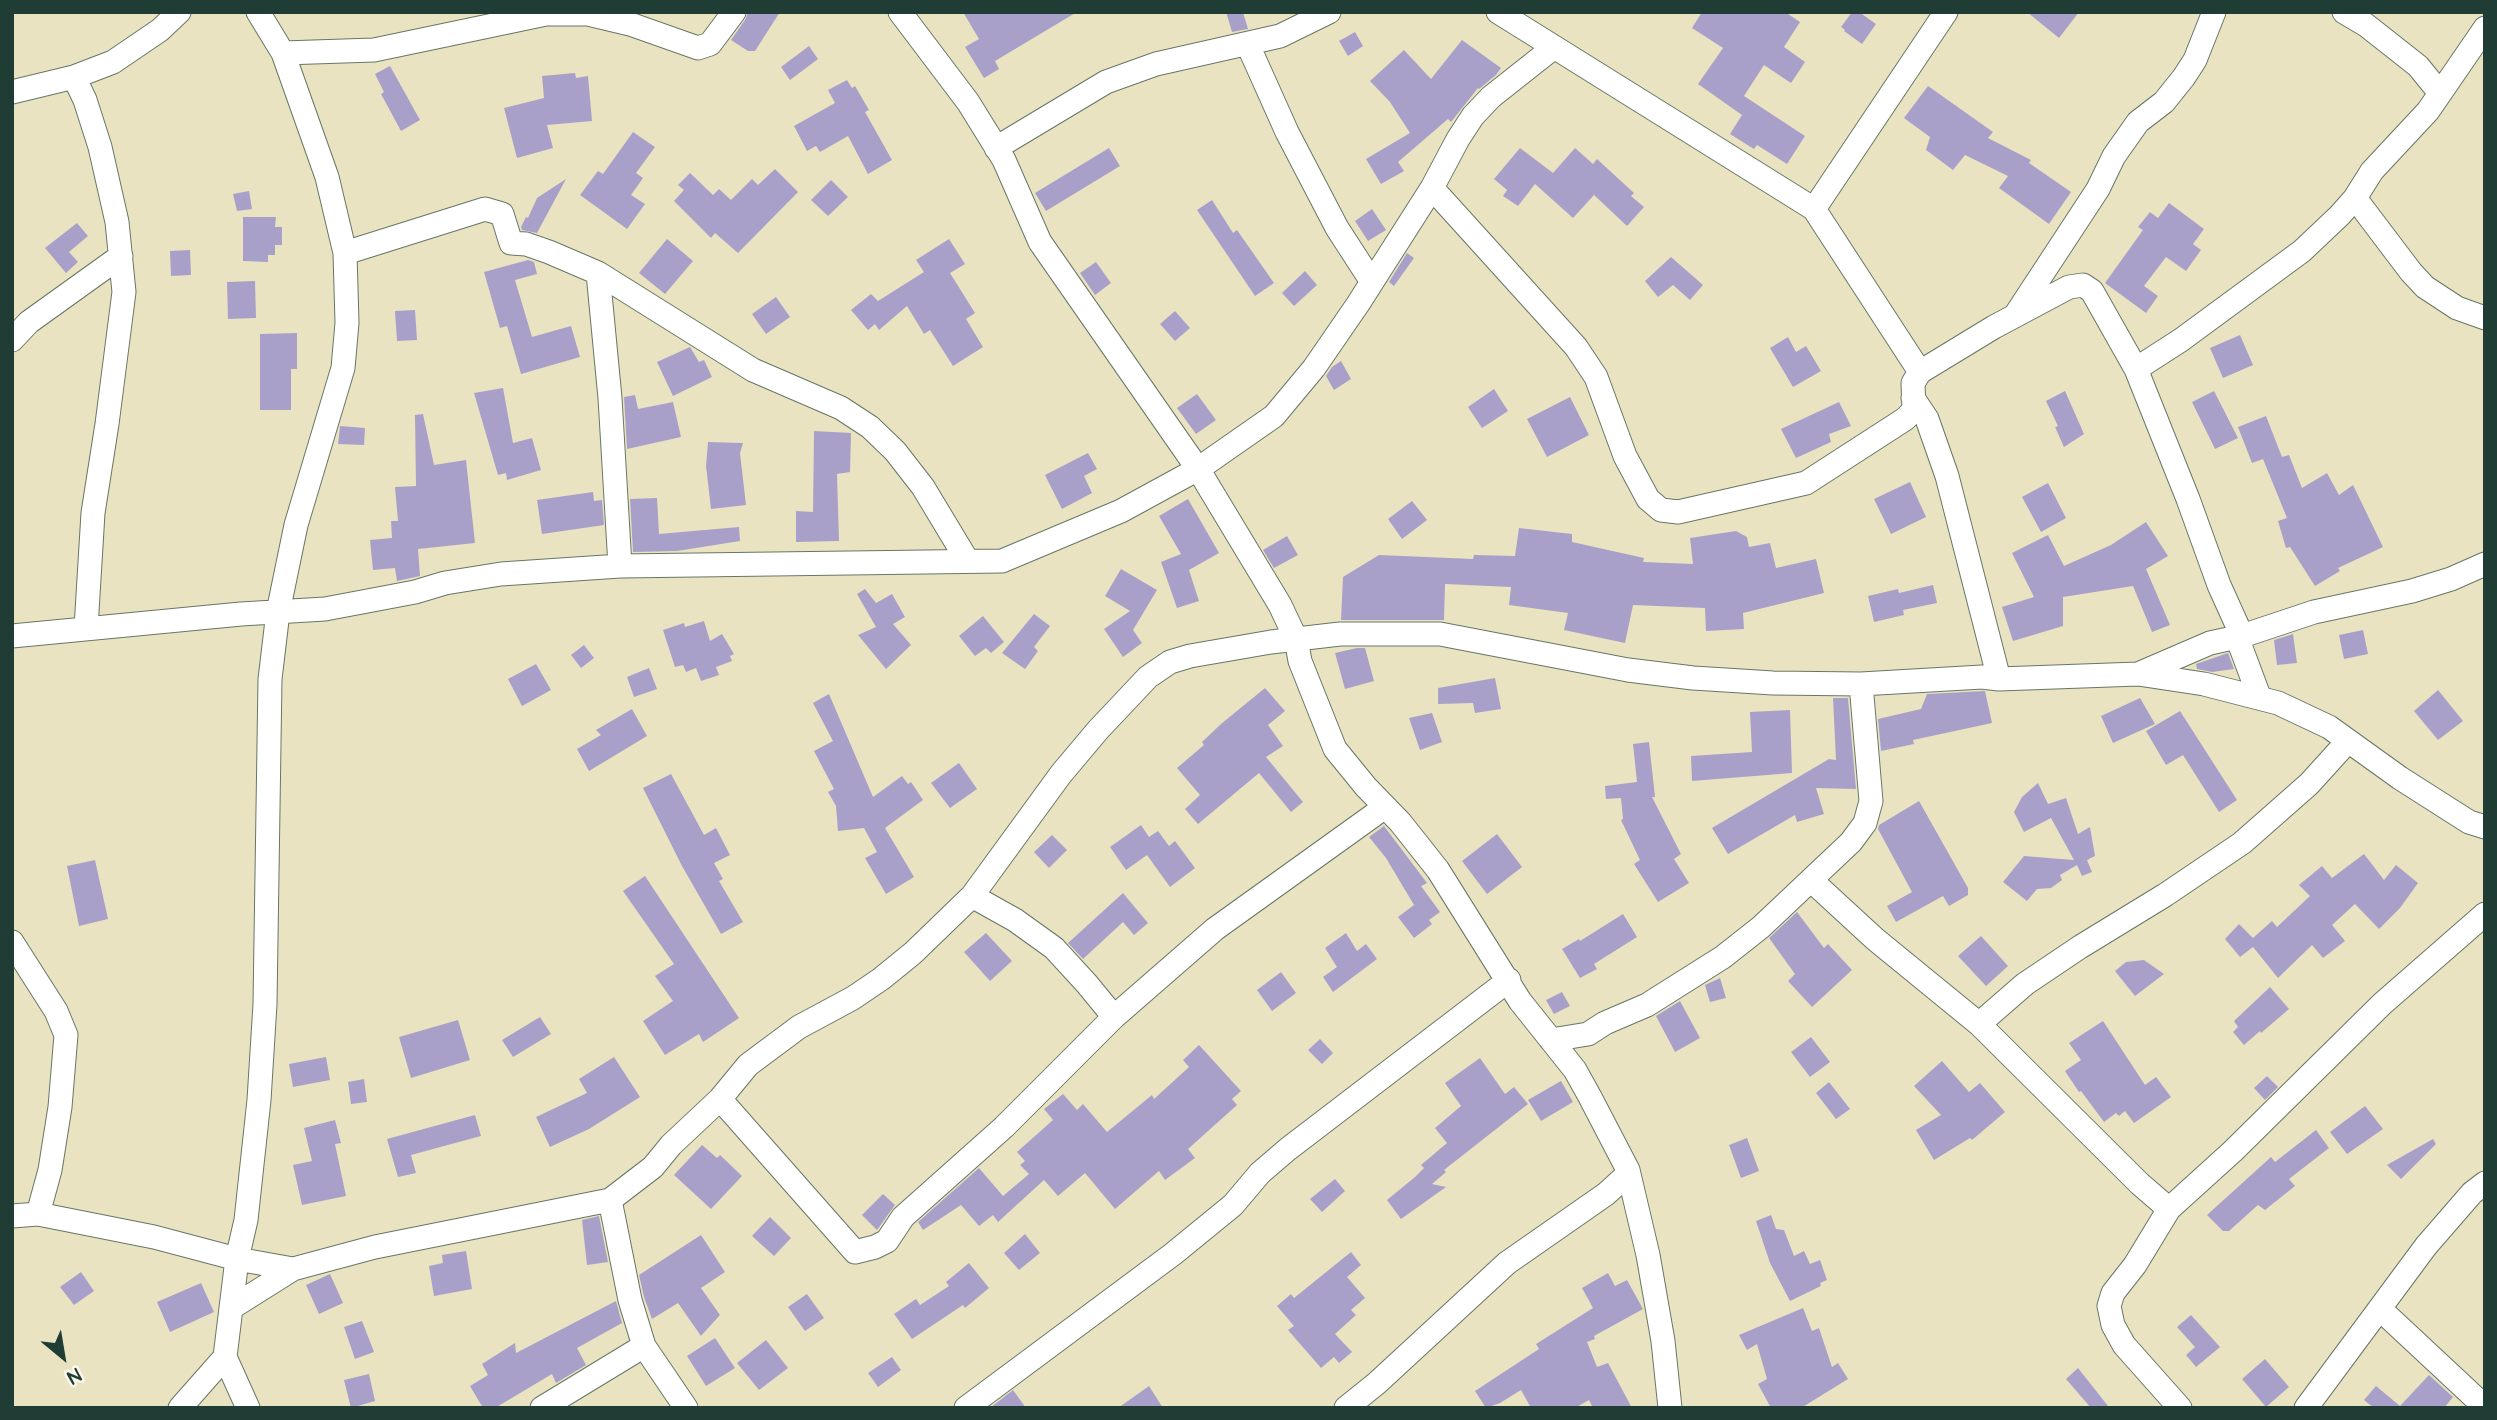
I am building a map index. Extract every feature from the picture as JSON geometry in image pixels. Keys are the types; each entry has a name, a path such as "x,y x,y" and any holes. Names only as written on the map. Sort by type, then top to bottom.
{"street":[{"path":"12,92 74,77 113,62 160,30 179,12"},
{"path":"248,1408 225,1357 237,1259 246,1220 259,1100 265,1004 270,679 278,612 296,525 343,368 347,323 345,253 327,177 283,53 258,12"},
{"path":"283,53 374,50 474,28 557,14 588,14 630,24 698,48 710,44 734,12"},
{"path":"900,12 968,102 1004,160 1040,242 1198,469 1280,605 1296,639 1300,661 1335,749 1366,787 1401,822 1438,870 1520,1001 1575,1070 1628,1174 1648,1255 1663,1342 1670,1408"},
{"path":"996,148 1106,82 1156,64 1280,36 1329,12"},
{"path":"1498,12 1814,209 1920,372"},
{"path":"2015,315 2098,189 2114,156 2138,122 2164,102 2184,77 2195,60 2214,12"},
{"path":"2344,12 2366,25 2418,66 2440,93"},
{"path":"1814,209 1943,13"},
{"path":"2136,369 2181,340 2302,251 2355,198 2372,172 2428,111 2485,28"},
{"path":"1248,45 1287,132 1337,228 1372,282"},
{"path":"12,636 325,609 492,576 620,566 1002,561 1121,511 1198,469 1274,416 1314,368 1372,282 1432,188 1473,116 1491,97 1553,48"},
{"path":"74,77 85,100 100,147 117,222 124,292 93,513 86,628"},
{"path":"1432,188 1576,347 1596,377 1625,456 1648,499 1661,510 1678,512 1805,484 1905,419 1914,410 1913,383 1920,372 2015,315 2070,286 2083,285 2092,291 2136,369 2219,585 2242,636 2240,645 2259,696"},
{"path":"2355,198 2425,287 2441,300 2485,317"},
{"path":"345,253 485,209 502,214 511,243 526,244 598,273 753,370 841,408 870,427 895,451 923,487 967,560"},
{"path":"12,340 29,322 121,256"},
{"path":"598,273 610,398 620,566"},
{"path":"1913,398 1927,419 1948,476 1999,679"},
{"path":"2138,674 2210,643 2242,636 2314,612 2412,591 2451,579 2485,564"},
{"path":"231,1308 293,1269 375,1247 610,1200 653,1167 671,1145 720,1099 748,1065 799,1027 853,998 881,979 913,953 972,896 1044,801 1061,774 1098,730 1148,677 1170,662 1190,656 1340,634 1440,634 1628,670 1773,684 1861,684 1982,677 1999,679 2138,674 2259,696 2329,727 2411,785 2469,821 2485,827"},
{"path":"1551,1040 1588,1034 1605,1023 1647,1004 1723,957 1761,927 1851,842 1865,823 1871,801 1861,684"},
{"path":"1979,1024 2025,984 2242,844 2309,784 2348,741"},
{"path":"720,1099 855,1252 875,1247 887,1241 903,1217 1004,1127 1114,1017 1215,929 1385,807"},
{"path":"1812,881 1875,939 1979,1024 2140,1184 2169,1209"},
{"path":"972,896 1015,920 1054,948 1114,1017"},
{"path":"2180,1408 2124,1345 2113,1325 2109,1306 2113,1293 2135,1265 2169,1209 2242,1142 2382,1004 2485,914"},
{"path":"12,942 56,1011 66,1035 58,1120 50,1170 38,1214"},
{"path":"966,1408 1173,1254 1233,1205 1260,1173 1288,1149 1509,981"},
{"path":"1575,1070 1588,1034"},
{"path":"1346,1408 1377,1383 1507,1263 1606,1194 1628,1174"},
{"path":"2306,1408 2426,1246 2472,1193 2485,1183"},
{"path":"610,1200 631,1300 645,1346 686,1408"},
{"path":"12,1216 38,1214 155,1237 237,1259 293,1269"},
{"path":"2380,1309 2485,1407"},
{"path":"542,1408 645,1346"},
{"path":"180,1408 225,1357"}],"building":[{"path":"748,12 780,12 755,51 748,51 731,40"},
{"path":"963,12 1077,12 995,61 999,69 984,78 965,47 979,39"},
{"path":"1226,12 1243,12 1248,29 1232,32"},
{"path":"1702,12 1785,12 1800,22 1784,47 1805,62 1791,83 1764,65 1744,96 1805,136 1787,164 1757,145 1754,149 1730,134 1742,115 1698,84 1723,48 1692,28"},
{"path":"1852,12 1859,12 1876,24 1862,44 1841,27"},
{"path":"2027,12 2079,12 2059,38"},
{"path":"1355,32 1363,46 1348,56 1339,41"},
{"path":"1462,40 1501,68 1478,88 1451,122 1448,119 1398,162 1404,171 1381,184 1366,159 1410,133 1390,102 1370,81 1404,50 1431,79"},
{"path":"809,46 818,59 790,80 781,67"},
{"path":"390,66 420,120 401,131 381,94 384,92 375,74"},
{"path":"575,73 576,78 588,76 592,121 547,125 553,148 517,158 504,108 544,98 542,76"},
{"path":"847,80 852,88 855,86 869,110 865,112 892,160 868,174 848,136 820,152 816,146 807,151 794,126 835,103 828,90"},
{"path":"1928,86 1993,132 1988,138 2031,160 2029,163 2071,192 2049,224 1999,188 2008,176 1965,155 1953,170 1926,150 1930,137 1904,118"},
{"path":"633,132 655,147 636,173 643,178 631,195 645,204 627,229 580,195 598,171 603,174"},
{"path":"1109,148 1120,166 1046,211 1035,193"},
{"path":"1520,148 1553,173 1575,148 1593,164 1597,159 1634,193 1631,196 1644,207 1627,226 1594,195 1573,218 1535,184 1518,206 1503,196 1507,190 1494,179"},
{"path":"775,169 798,192 738,253 715,233 711,238 674,201 684,190 678,185 690,173 713,195 719,189 731,200 752,179 758,185"},
{"path":"566,179 537,233 522,230 521,227 537,198"},
{"path":"831,180 848,197 828,216 811,200"},
{"path":"249,191 252,209 237,211 233,194"},
{"path":"1212,200 1233,233 1237,230 1274,283 1255,296 1197,210"},
{"path":"2169,203 2204,229 2193,244 2201,250 2186,271 2166,257 2144,286 2158,296 2146,313 2105,283 2143,230 2138,227 2150,212 2158,218"},
{"path":"1372,209 1386,230 1368,241 1355,221"},
{"path":"243,217 276,217 275,227 282,227 282,245 275,245 275,255 268,255 268,262 243,261"},
{"path":"77,223 88,236 69,252 78,262 66,273 45,248"},
{"path":"667,239 693,261 665,294 639,273"},
{"path":"949,239 965,264 950,273 975,313 966,319 983,347 953,366 930,330 924,334 907,306 879,330 875,324 868,330 851,310 871,294 878,301 924,272 916,260"},
{"path":"190,250 191,275 171,276 170,251"},
{"path":"1407,253 1414,258 1394,286 1389,282"},
{"path":"1671,257 1703,285 1690,300 1673,285 1658,297 1645,281"},
{"path":"528,260 534,262 537,274 515,280 532,337 571,326 580,357 521,374 507,326 500,328 484,272"},
{"path":"1096,262 1111,283 1095,295 1080,273"},
{"path":"1305,271 1317,285 1294,306 1282,293"},
{"path":"255,281 256,318 228,319 227,282"},
{"path":"776,297 790,317 766,334 752,314"},
{"path":"415,310 417,340 397,341 395,311"},
{"path":"1175,311 1190,328 1175,341 1160,324"},
{"path":"297,333 297,369 291,369 291,410 260,410 260,334"},
{"path":"2240,335 2253,365 2223,378 2210,348"},
{"path":"1788,337 1796,352 1806,346 1821,371 1793,387 1770,348"},
{"path":"690,347 699,362 704,360 712,377 673,396 657,362"},
{"path":"1341,361 1351,379 1334,390 1326,376 1332,367"},
{"path":"503,388 513,443 532,438 541,470 507,480 506,473 498,475 474,393"},
{"path":"1494,389 1508,411 1482,428 1468,407"},
{"path":"2065,391 2084,434 2064,447 2046,401"},
{"path":"2214,391 2238,438 2215,449 2192,402"},
{"path":"1197,394 1216,420 1196,434 1177,408"},
{"path":"635,395 638,409 673,402 681,437 627,449 624,397"},
{"path":"1570,397 1589,435 1547,457 1527,419"},
{"path":"1839,402 1851,426 1829,434 1831,442 1796,458 1781,429"},
{"path":"423,414 434,465 466,460 475,543 418,549 420,576 397,581 395,568 373,570 370,540 392,538 391,521 398,521 395,487 416,486 415,415"},
{"path":"2266,416 2282,457 2289,455 2302,488 2327,473 2339,495 2353,485 2383,547 2338,568 2340,571 2315,586 2290,547 2286,548 2278,521 2287,518 2263,459 2252,463 2238,427"},
{"path":"340,426 365,428 364,445 338,444"},
{"path":"814,431 851,433 850,472 837,474 839,541 796,542 796,511 813,512"},
{"path":"708,442 743,443 740,453 746,505 711,509 706,466"},
{"path":"1088,453 1097,469 1084,476 1092,493 1062,509 1045,475"},
{"path":"1910,482 1926,517 1891,534 1874,499"},
{"path":"2048,483 2066,518 2041,532 2022,497"},
{"path":"593,492 594,501 602,500 604,525 542,534 537,500"},
{"path":"657,498 659,534 739,527 740,541 677,551 633,552 630,499"},
{"path":"1188,499 1219,553 1189,570 1199,601 1177,608 1161,562 1181,554 1159,516"},
{"path":"1412,501 1427,520 1402,539 1388,519"},
{"path":"2146,522 2168,556 2146,569 2170,625 2152,632 2133,586 2063,597 2063,626 2013,641 2002,607 2034,597 2012,553 2048,535 2064,566 2111,545"},
{"path":"1519,528 1572,534 1572,542 1644,558 1643,562 1693,564 1690,538 1736,531 1747,537 1749,547 1770,543 1776,568 1816,559 1824,593 1743,613 1744,629 1706,631 1705,608 1633,605 1625,643 1564,630 1568,613 1509,605 1511,587 1445,584 1444,620 1341,620 1343,577 1379,555 1473,559 1474,555 1515,556"},
{"path":"1287,536 1298,555 1274,568 1263,550"},
{"path":"1121,569 1157,590 1133,630 1142,643 1123,657 1104,629 1130,611 1105,596"},
{"path":"1933,585 1937,603 1903,610 1904,615 1874,622 1868,596 1898,589 1899,593"},
{"path":"865,589 876,603 892,594 905,617 893,624 911,645 886,669 858,635 876,627 857,594"},
{"path":"1034,614 1050,626 1034,647 1038,651 1025,669 1002,653"},
{"path":"983,616 1004,642 991,653 986,648 975,656 959,636"},
{"path":"704,621 710,641 722,634 734,654 730,656 732,661 716,667 719,675 701,681 696,668 686,672 683,665 675,667 663,630 684,623 685,627"},
{"path":"2363,630 2368,654 2344,659 2339,635"},
{"path":"2293,634 2297,663 2277,665 2274,640"},
{"path":"584,645 594,658 581,668 571,655"},
{"path":"1365,648 1374,681 1345,689 1335,653"},
{"path":"2228,653 2234,669 2212,672 2197,669 2196,664"},
{"path":"536,664 551,690 522,706 508,679"},
{"path":"649,668 657,689 634,697 627,677"},
{"path":"1495,678 1501,709 1475,713 1473,703 1438,704 1438,688"},
{"path":"1265,688 1285,711 1268,725 1283,746 1266,757 1303,802 1291,812 1259,773 1198,824 1185,809 1200,795 1177,768 1204,745 1202,742 1221,724"},
{"path":"2438,690 2463,721 2438,740 2414,711"},
{"path":"1985,691 1992,723 1913,740 1914,744 1881,751 1878,719 1921,709 1927,694"},
{"path":"829,694 873,797 902,776 908,784 911,782 923,800 885,828 914,877 886,894 865,858 877,852 864,828 838,831 836,806 828,792 834,789 814,751 833,741 813,703"},
{"path":"1833,698 1848,698 1856,789 1816,788 1824,814 1797,822 1795,815 1728,854 1712,828 1829,759 1836,760"},
{"path":"2140,698 2155,724 2113,743 2101,716"},
{"path":"632,709 647,736 589,771 577,749 601,735 596,730"},
{"path":"1790,710 1792,773 1692,781 1691,756 1752,752 1750,712"},
{"path":"2180,711 2237,800 2219,812 2183,755 2166,765 2146,731"},
{"path":"1432,713 1442,742 1420,750 1409,718"},
{"path":"1649,742 1655,797 1652,797 1681,854 1674,859 1689,883 1658,902 1634,864 1640,860 1621,820 1621,798 1606,799 1605,786 1637,782 1633,744"},
{"path":"959,763 977,789 950,808 931,783"},
{"path":"671,774 704,835 716,828 730,855 714,863 723,879 719,881 743,922 721,934 682,866 643,788"},
{"path":"2038,783 2048,804 2066,798 2078,834 2090,827 2095,856 2087,860 2092,872 2082,876 2077,865 2060,875 2062,880 2051,888 2037,889 2027,901 2003,882 2024,856 2074,860 2051,818 2024,832 2014,812 2022,797"},
{"path":"1919,801 1968,888 1968,895 1949,906 1943,896 1896,922 1887,906 1912,892 1878,829 1879,825"},
{"path":"1141,825 1149,837 1158,831 1169,846 1175,841 1195,868 1170,887 1147,855 1126,870 1110,847"},
{"path":"1384,826 1427,883 1421,886 1440,912 1429,920 1432,924 1414,938 1398,917 1414,905 1386,858 1369,837"},
{"path":"1497,834 1522,867 1487,894 1462,861"},
{"path":"1052,835 1067,850 1049,868 1034,852"},
{"path":"2364,854 2384,880 2396,865 2418,883 2400,908 2379,929 2355,904 2332,925 2345,941 2323,958 2312,945 2278,978 2253,947 2240,957 2225,939 2239,924 2253,938 2272,921 2277,927 2310,896 2299,885 2322,866 2332,878"},
{"path":"95,860 108,919 79,926 67,866"},
{"path":"645,876 739,1018 703,1042 699,1034 665,1055 643,1021 673,1001 655,976 674,964 623,891"},
{"path":"1123,893 1148,923 1134,935 1123,922 1083,959 1068,943"},
{"path":"1797,912 1824,948 1828,944 1852,970 1812,1007 1788,981 1795,974 1769,938"},
{"path":"1623,914 1637,937 1594,964 1597,969 1580,978 1562,949"},
{"path":"986,933 1012,961 990,981 964,952"},
{"path":"1346,933 1357,951 1366,944 1377,959 1333,992 1323,977 1337,967 1325,948"},
{"path":"1981,936 2008,966 1986,986 1958,956"},
{"path":"2144,960 2164,974 2135,996 2115,971 2126,962"},
{"path":"1281,972 1296,993 1272,1011 1257,990"},
{"path":"1720,978 1726,998 1710,1002 1705,985"},
{"path":"2270,987 2289,1009 2244,1045 2233,1032 2238,1027 2234,1021"},
{"path":"1562,992 1570,1006 1554,1014 1546,1000"},
{"path":"1680,1001 1700,1038 1675,1052 1656,1016"},
{"path":"540,1017 551,1034 513,1057 502,1040"},
{"path":"458,1020 470,1060 411,1078 399,1037"},
{"path":"2103,1021 2145,1085 2156,1077 2171,1097 2134,1123 2125,1111 2119,1116 2116,1113 2104,1122 2065,1071 2081,1060 2069,1043"},
{"path":"1811,1037 1830,1062 1810,1077 1791,1052"},
{"path":"1320,1039 1333,1053 1322,1064 1308,1050"},
{"path":"1199,1045 1241,1091 1232,1099 1237,1105 1188,1149 1195,1158 1165,1180 1159,1171 1115,1209 1085,1173 1058,1196 1044,1180 998,1222 993,1215 979,1226 961,1205 923,1230 918,1222 979,1168 1003,1196 1029,1174 1020,1165 1025,1161 1017,1152 1053,1120 1044,1109 1063,1094 1077,1110 1083,1104 1107,1132 1152,1095 1154,1099 1189,1067 1183,1060"},
{"path":"326,1057 330,1080 293,1087 289,1064"},
{"path":"614,1057 640,1097 589,1129 550,1147 536,1117 587,1093 579,1079"},
{"path":"1480,1058 1505,1094 1514,1087 1528,1104 1444,1170 1446,1172 1432,1184 1446,1187 1401,1219 1387,1200 1415,1177 1424,1168 1421,1165 1447,1143 1435,1128 1461,1106 1445,1083"},
{"path":"1942,1061 1969,1092 1980,1083 2005,1112 1972,1140 1970,1138 1934,1160 1916,1130 1941,1115 1914,1086"},
{"path":"2267,1076 2278,1087 2265,1100 2254,1088"},
{"path":"364,1079 367,1102 351,1104 348,1082"},
{"path":"1561,1081 1573,1102 1541,1121 1528,1100"},
{"path":"1829,1082 1850,1109 1836,1119 1816,1093"},
{"path":"2365,1106 2383,1129 2347,1154 2330,1132"},
{"path":"475,1115 481,1136 411,1155 416,1173 398,1177 387,1139"},
{"path":"335,1120 341,1143 335,1144 346,1196 302,1205 293,1165 312,1161 304,1128"},
{"path":"2316,1130 2329,1148 2289,1179 2295,1186 2265,1210 2258,1205 2229,1231 2223,1231 2207,1215 2271,1157 2275,1162"},
{"path":"1747,1138 1759,1171 1741,1178 1729,1145"},
{"path":"2433,1139 2436,1144 2401,1179 2387,1165"},
{"path":"702,1145 717,1158 720,1155 742,1176 711,1209 674,1175"},
{"path":"1335,1179 1345,1191 1322,1212 1310,1199"},
{"path":"883,1194 895,1205 877,1230 862,1215"},
{"path":"1771,1215 1776,1229 1784,1230 1794,1256 1804,1251 1810,1264 1820,1260 1827,1280 1820,1283 1821,1286 1790,1301 1770,1263 1756,1221"},
{"path":"599,1216 608,1262 587,1265 582,1220"},
{"path":"770,1217 791,1238 774,1256 752,1236"},
{"path":"1025,1234 1040,1253 1019,1270 1004,1253"},
{"path":"701,1235 725,1272 701,1288 720,1315 701,1336 678,1303 652,1319 639,1275"},
{"path":"466,1251 472,1289 434,1296 429,1266 443,1263 442,1255"},
{"path":"1351,1252 1361,1265 1347,1277 1365,1298 1351,1310 1356,1315 1335,1334 1352,1352 1339,1363 1334,1357 1321,1368 1288,1330 1294,1326 1277,1306 1291,1294 1294,1298"},
{"path":"969,1263 989,1288 965,1308 963,1305 912,1339 894,1314 916,1299 920,1305 949,1286 946,1282"},
{"path":"81,1272 94,1291 74,1305 60,1287"},
{"path":"1608,1273 1615,1286 1627,1280 1643,1309 1587,1342 1597,1367 1608,1363 1632,1408 1593,1408 1589,1400 1575,1408 1531,1408 1521,1390 1486,1408 1475,1391 1539,1349 1536,1344 1593,1308 1582,1288"},
{"path":"330,1274 343,1303 319,1314 306,1285"},
{"path":"201,1283 214,1312 170,1332 157,1302"},
{"path":"807,1294 824,1318 805,1331 788,1307"},
{"path":"616,1301 622,1323 577,1348 586,1365 556,1383 552,1374 495,1408 483,1408 470,1386 488,1375 482,1364 515,1343 516,1353"},
{"path":"1803,1308 1812,1331 1819,1328 1832,1367 1838,1363 1848,1379 1801,1408 1771,1408 1758,1384 1767,1379 1757,1344 1747,1350 1739,1335"},
{"path":"2191,1315 2220,1347 2196,1367 2186,1355 2195,1347 2177,1327"},
{"path":"362,1321 374,1352 355,1359 344,1327"},
{"path":"715,1338 735,1368 706,1386 687,1356"},
{"path":"766,1340 788,1368 759,1390 737,1363"},
{"path":"892,1357 901,1370 878,1387 868,1373"},
{"path":"2265,1359 2289,1387 2266,1407 2242,1379"},
{"path":"2078,1368 2107,1408 2091,1408 2066,1379"},
{"path":"369,1374 375,1401 351,1408 344,1380"},
{"path":"2429,1375 2453,1397 2444,1408 2374,1408 2364,1400 2376,1386 2400,1406"},
{"path":"1149,1386 1163,1408 1118,1408"},
{"path":"1013,1390 1026,1408 990,1408"}]}
